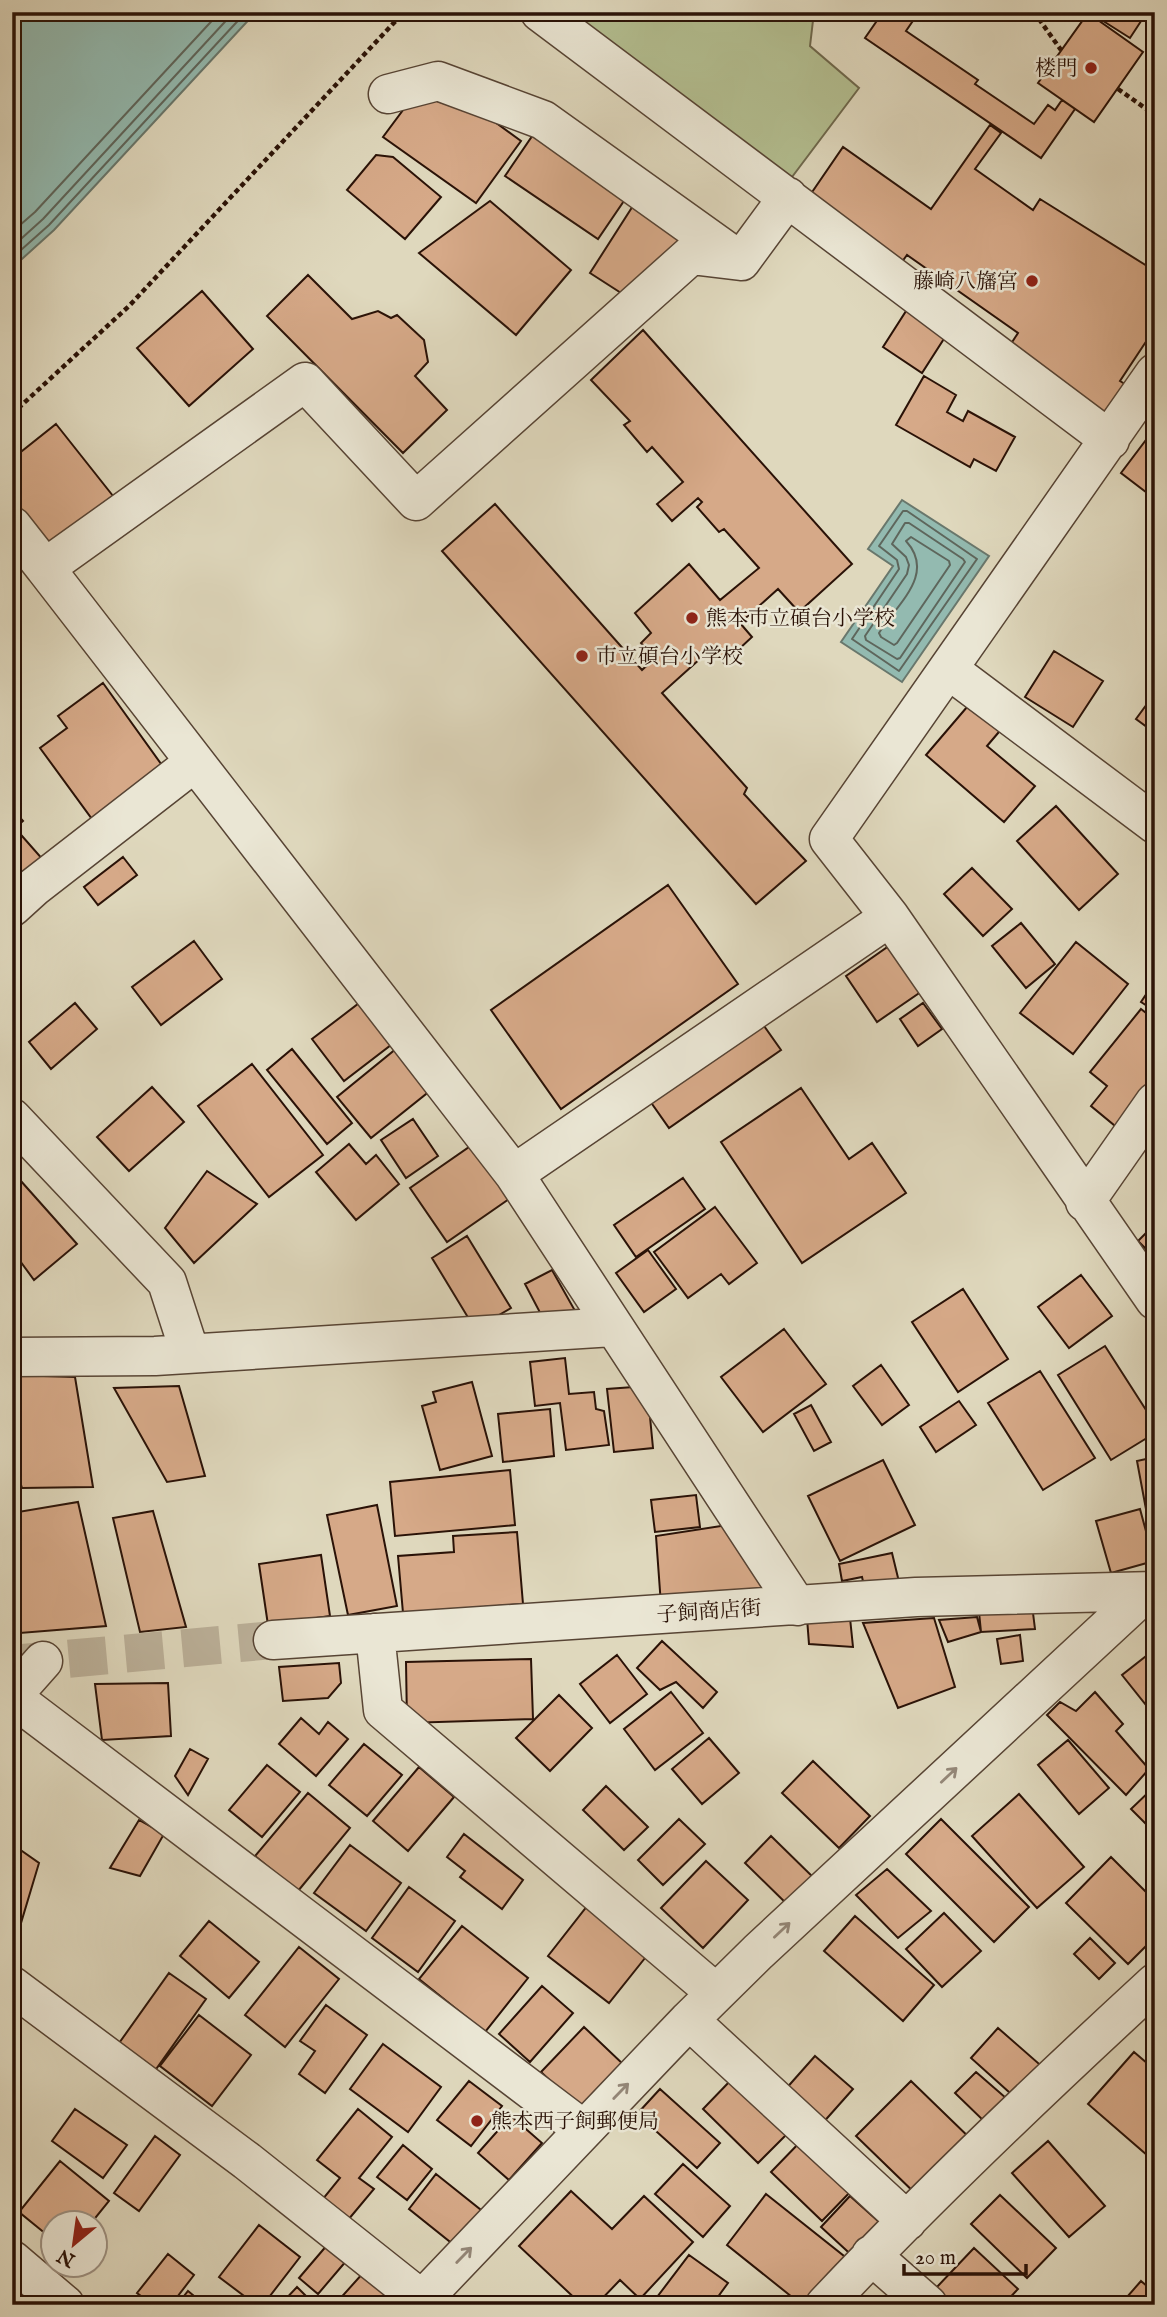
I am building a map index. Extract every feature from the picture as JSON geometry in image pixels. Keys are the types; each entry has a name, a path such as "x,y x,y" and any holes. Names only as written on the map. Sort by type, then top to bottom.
{"street":[{"path":"540,12 1110,440"},
{"path":"388,94 438,81 543,120 741,261"},
{"path":"741,261 788,197"},
{"path":"45,568 306,382 416,501 691,255 741,261"},
{"path":"1155,373 829,839 890,917 1155,1300"},
{"path":"12,526 514,1174 797,1605"},
{"path":"948,669 1155,824"},
{"path":"12,907 195,762"},
{"path":"514,1174 890,917"},
{"path":"1085,1202 1155,1102"},
{"path":"12,1118 167,1282 190,1353"},
{"path":"12,1357 190,1353 613,1326"},
{"path":"12,1986 247,2161 419,2302 716,1993 1150,1591"},
{"name":"子飼商店街","path":"273,1640 916,1598 1150,1591"},
{"path":"375,1633 383,1710 716,1993"},
{"path":"43,1661 12,1696 584,2130"},
{"path":"825,2305 871,2255 1155,1983"},
{"path":"689,2020 907,2221"},
{"path":"871,2255 928,2305"},
{"path":"12,2260 65,2305"}],"path":[{"path":"12,414 129,306 404,12"},
{"path":"1034,12 1061,50"},
{"path":"1118,89 1155,115"}],"green space":[{"path":"555,12 814,12 810,46 859,88 792,177 769,175"}],"water":[{"path":"12,12 256,12 54,230 12,268"},
{"path":"902,500 989,556 902,682 841,642 893,566 868,549"}],"building":[{"path":"883,12 919,12 906,31 978,80 975,84 1034,124 1048,105 1055,110 1062,100 1075,109 1041,158 865,38"},
{"path":"1104,12 1147,12 1130,38 1100,19"},
{"name":"楼門","path":"1088,13 1143,52 1094,122 1038,83"},
{"path":"415,94 488,117 521,141 476,203 383,137"},
{"path":"990,125 1001,133 975,169 1033,210 1040,199 1155,271 1155,328 1120,381 1128,386 1105,420 1007,350 1018,333 907,255 896,270 808,198 843,147 931,209"},
{"path":"537,129 630,192 598,239 505,176"},
{"path":"376,155 393,157 441,197 405,239 347,190"},
{"path":"638,198 688,237 632,300 590,273"},
{"path":"490,201 571,270 516,335 419,253"},
{"path":"308,275 352,319 378,311 391,318 397,315 424,340 428,362 415,376 447,410 403,453 267,316"},
{"path":"202,291 253,349 189,406 137,348"},
{"path":"908,308 947,334 922,373 883,347"},
{"name":"熊本市立碩台小学校","path":"643,330 852,564 799,612 778,589 740,623 752,637 724,663 711,649 662,693 747,788 744,794 806,861 756,904 442,551 495,504 642,670 654,659 641,643 651,633 635,613 689,564 720,600 759,568 724,529 719,532 697,507 702,502 698,498 672,521 657,504 683,482 652,447 647,452 624,425 630,421 591,380"},
{"path":"924,376 956,395 947,412 963,421 968,411 1015,437 996,471 974,459 970,467 896,425"},
{"path":"56,424 117,501 50,553 12,505 12,459"},
{"path":"1155,428 1155,499 1121,473"},
{"path":"1054,651 1103,681 1073,727 1025,697"},
{"path":"103,683 164,768 92,819 40,748 67,728 58,716"},
{"path":"1155,693 1155,733 1136,719"},
{"path":"973,700 1004,726 987,746 1035,786 1004,822 926,755"},
{"path":"1056,806 1118,874 1079,910 1017,841"},
{"path":"12,809 23,821 15,828 45,862 12,885"},
{"path":"123,857 137,875 98,905 84,887"},
{"path":"972,868 1012,909 983,936 944,894"},
{"path":"668,885 738,984 561,1109 491,1010"},
{"path":"1021,923 1055,964 1026,988 992,946"},
{"path":"194,941 222,979 161,1025 132,987"},
{"path":"896,941 928,987 877,1022 846,976"},
{"path":"1076,942 1128,984 1073,1054 1020,1013"},
{"path":"1155,981 1155,1011 1141,1002"},
{"path":"367,997 400,1038 344,1081 312,1039"},
{"path":"75,1003 97,1029 51,1069 29,1042"},
{"path":"923,1003 942,1029 918,1046 900,1019"},
{"path":"1141,1009 1155,1020 1155,1087 1120,1130 1091,1106 1107,1086 1090,1072"},
{"path":"762,1023 781,1050 669,1128 650,1101"},
{"path":"402,1044 436,1086 371,1138 337,1097"},
{"path":"292,1049 352,1123 327,1144 267,1070"},
{"path":"252,1064 323,1155 269,1197 198,1106"},
{"path":"152,1087 184,1122 129,1171 97,1137"},
{"path":"801,1088 849,1159 872,1143 906,1193 802,1263 721,1142"},
{"path":"413,1119 438,1156 406,1178 381,1140"},
{"path":"349,1144 366,1164 376,1155 399,1184 356,1220 316,1172"},
{"path":"472,1145 509,1199 447,1242 410,1188"},
{"path":"12,1171 77,1244 34,1280 12,1250"},
{"path":"207,1171 257,1204 194,1263 165,1228"},
{"path":"683,1178 705,1209 636,1257 614,1225"},
{"path":"715,1207 757,1263 729,1284 721,1274 688,1298 654,1252"},
{"path":"1155,1224 1155,1258 1138,1241"},
{"path":"467,1236 511,1308 475,1329 432,1258"},
{"path":"648,1250 676,1289 644,1312 616,1273"},
{"path":"552,1270 574,1309 546,1324 525,1284"},
{"path":"1081,1275 1112,1316 1069,1348 1038,1307"},
{"path":"963,1289 1008,1359 958,1392 912,1322"},
{"path":"784,1329 826,1384 763,1432 721,1377"},
{"path":"1105,1346 1155,1424 1155,1433 1111,1460 1058,1375"},
{"path":"565,1358 569,1394 594,1392 596,1409 604,1411 609,1445 566,1450 560,1403 535,1406 530,1362"},
{"path":"881,1365 909,1405 882,1425 853,1386"},
{"path":"1040,1371 1095,1458 1043,1490 988,1403"},
{"path":"12,1375 75,1377 93,1487 22,1488 12,1457"},
{"path":"472,1382 492,1456 440,1470 422,1406 436,1402 433,1392"},
{"path":"179,1386 205,1476 167,1482 114,1388"},
{"path":"647,1386 653,1448 614,1452 607,1389"},
{"path":"959,1401 976,1425 936,1452 920,1427"},
{"path":"811,1405 831,1442 814,1451 794,1414"},
{"path":"550,1409 554,1456 503,1462 498,1414"},
{"path":"1155,1457 1155,1535 1151,1536 1137,1461"},
{"path":"883,1460 915,1525 840,1561 808,1496"},
{"path":"510,1470 515,1525 395,1536 390,1482"},
{"path":"696,1495 700,1527 655,1532 651,1500"},
{"path":"78,1502 106,1626 20,1633 12,1605 12,1513"},
{"path":"377,1505 397,1606 348,1615 327,1515"},
{"path":"1140,1509 1154,1561 1111,1573 1096,1521"},
{"path":"153,1511 186,1627 140,1632 113,1518"},
{"path":"734,1524 781,1595 661,1605 656,1536"},
{"path":"517,1532 523,1604 403,1613 398,1556 454,1552 453,1536"},
{"path":"892,1553 900,1586 866,1594 862,1577 842,1581 839,1564"},
{"path":"321,1555 330,1616 268,1625 259,1564"},
{"path":"1032,1605 1035,1629 981,1632 979,1612"},
{"path":"977,1617 981,1632 948,1642 939,1620"},
{"path":"807,1618 850,1618 853,1647 809,1644"},
{"path":"934,1618 955,1687 898,1708 863,1623"},
{"path":"1020,1635 1023,1661 1001,1664 997,1639"},
{"path":"662,1641 717,1692 703,1708 676,1682 660,1690 637,1668"},
{"path":"1155,1649 1155,1706 1150,1710 1122,1675"},
{"path":"617,1655 647,1694 610,1723 580,1684"},
{"path":"531,1659 533,1719 407,1723 406,1662"},
{"path":"339,1663 341,1683 328,1698 283,1701 279,1667"},
{"path":"168,1683 171,1736 102,1740 95,1684"},
{"path":"671,1692 703,1733 655,1770 624,1729"},
{"path":"1095,1692 1123,1724 1116,1731 1149,1769 1126,1795 1047,1715 1060,1702 1076,1711"},
{"path":"559,1695 592,1728 550,1771 516,1738"},
{"path":"301,1718 319,1734 328,1722 348,1739 316,1776 279,1744"},
{"path":"709,1738 739,1773 702,1804 672,1769"},
{"path":"1068,1740 1109,1788 1079,1814 1038,1765"},
{"path":"364,1744 402,1775 367,1816 329,1785"},
{"path":"190,1749 208,1759 188,1795 175,1776"},
{"path":"813,1761 870,1816 839,1848 782,1793"},
{"path":"267,1765 300,1792 262,1837 229,1810"},
{"path":"419,1767 454,1797 408,1851 373,1821"},
{"path":"606,1786 648,1827 624,1850 583,1810"},
{"path":"1155,1786 1155,1833 1131,1809"},
{"path":"308,1793 350,1828 298,1891 255,1856"},
{"path":"1019,1794 1084,1867 1037,1908 972,1836"},
{"path":"679,1819 705,1844 663,1885 638,1860"},
{"path":"941,1819 1029,1907 994,1942 906,1854"},
{"path":"139,1820 164,1834 140,1876 110,1868"},
{"path":"464,1834 523,1880 502,1909 460,1877 465,1871 447,1857"},
{"path":"771,1836 818,1882 792,1909 745,1863"},
{"path":"12,1844 39,1863 15,1943 12,1940"},
{"path":"350,1845 401,1883 366,1931 314,1893"},
{"path":"1111,1857 1155,1901 1155,1937 1128,1964 1066,1903"},
{"path":"706,1861 748,1900 703,1948 661,1908"},
{"path":"887,1869 931,1911 898,1938 856,1895"},
{"path":"409,1887 455,1921 418,1972 372,1938"},
{"path":"588,1905 649,1953 609,2003 548,1956"},
{"path":"944,1913 981,1951 942,1987 906,1949"},
{"path":"855,1916 934,1985 903,2021 824,1951"},
{"path":"209,1921 259,1962 229,1998 180,1956"},
{"path":"462,1926 528,1978 485,2032 419,1979"},
{"path":"1090,1938 1115,1963 1099,1979 1074,1954"},
{"path":"299,1947 339,1979 285,2047 245,2015"},
{"path":"169,1973 206,1999 154,2072 117,2046"},
{"path":"542,1986 573,2013 530,2062 499,2034"},
{"path":"326,2005 367,2035 325,2093 299,2074 315,2051 300,2041"},
{"path":"199,2015 251,2055 212,2106 160,2066"},
{"path":"584,2027 625,2066 582,2111 541,2072"},
{"path":"998,2028 1046,2070 1019,2101 971,2058"},
{"path":"383,2044 441,2087 408,2132 350,2089"},
{"path":"1134,2052 1155,2070 1155,2162 1088,2104"},
{"path":"815,2056 853,2089 821,2125 784,2091"},
{"path":"976,2072 1014,2105 990,2127 955,2093"},
{"path":"732,2079 787,2134 758,2163 703,2109"},
{"path":"469,2081 502,2106 471,2146 437,2120"},
{"path":"911,2081 976,2144 921,2199 856,2136"},
{"path":"660,2089 720,2143 697,2168 637,2114"},
{"path":"75,2109 127,2145 103,2178 52,2141"},
{"path":"358,2109 392,2137 359,2178 374,2189 348,2220 322,2200 340,2178 317,2160"},
{"path":"511,2116 542,2143 509,2180 478,2153"},
{"path":"155,2136 180,2155 139,2211 114,2193"},
{"path":"804,2138 855,2187 822,2221 771,2172"},
{"path":"1048,2141 1105,2206 1069,2237 1012,2173"},
{"path":"403,2145 432,2169 407,2200 377,2177"},
{"path":"60,2161 109,2201 103,2208 38,2208 38,2228 19,2212"},
{"path":"683,2164 730,2206 703,2237 655,2194"},
{"path":"436,2174 481,2210 454,2245 409,2209"},
{"path":"571,2191 612,2229 644,2196 693,2242 640,2299 620,2280 596,2305 582,2305 519,2246"},
{"path":"766,2194 849,2260 813,2305 802,2305 727,2245"},
{"path":"1000,2195 1056,2248 1027,2278 971,2224"},
{"path":"850,2196 887,2229 858,2261 821,2227"},
{"path":"259,2225 300,2257 263,2305 256,2305 219,2277"},
{"path":"328,2244 347,2260 318,2294 299,2278"},
{"path":"974,2248 1018,2289 1003,2305 953,2305 936,2288"},
{"path":"168,2254 194,2275 171,2305 153,2305 137,2293"},
{"path":"689,2255 728,2283 712,2305 651,2305"},
{"path":"364,2272 398,2303 340,2305 337,2302"},
{"path":"1141,2281 1155,2293 1155,2305 1120,2305"},
{"path":"297,2287 315,2305 280,2305"},
{"path":"188,2291 205,2305 177,2305"}],"tunnel":[{"path":"12,1664 273,1640"}],"place":[{"name":"楼門","path":"1091,68"},
{"name":"藤崎八旛宮","path":"1032,281"},
{"name":"熊本市立碩台小学校","path":"692,618"},
{"name":"市立碩台小学校","path":"582,656"},
{"name":"熊本西子飼郵便局","path":"477,2121"}]}
